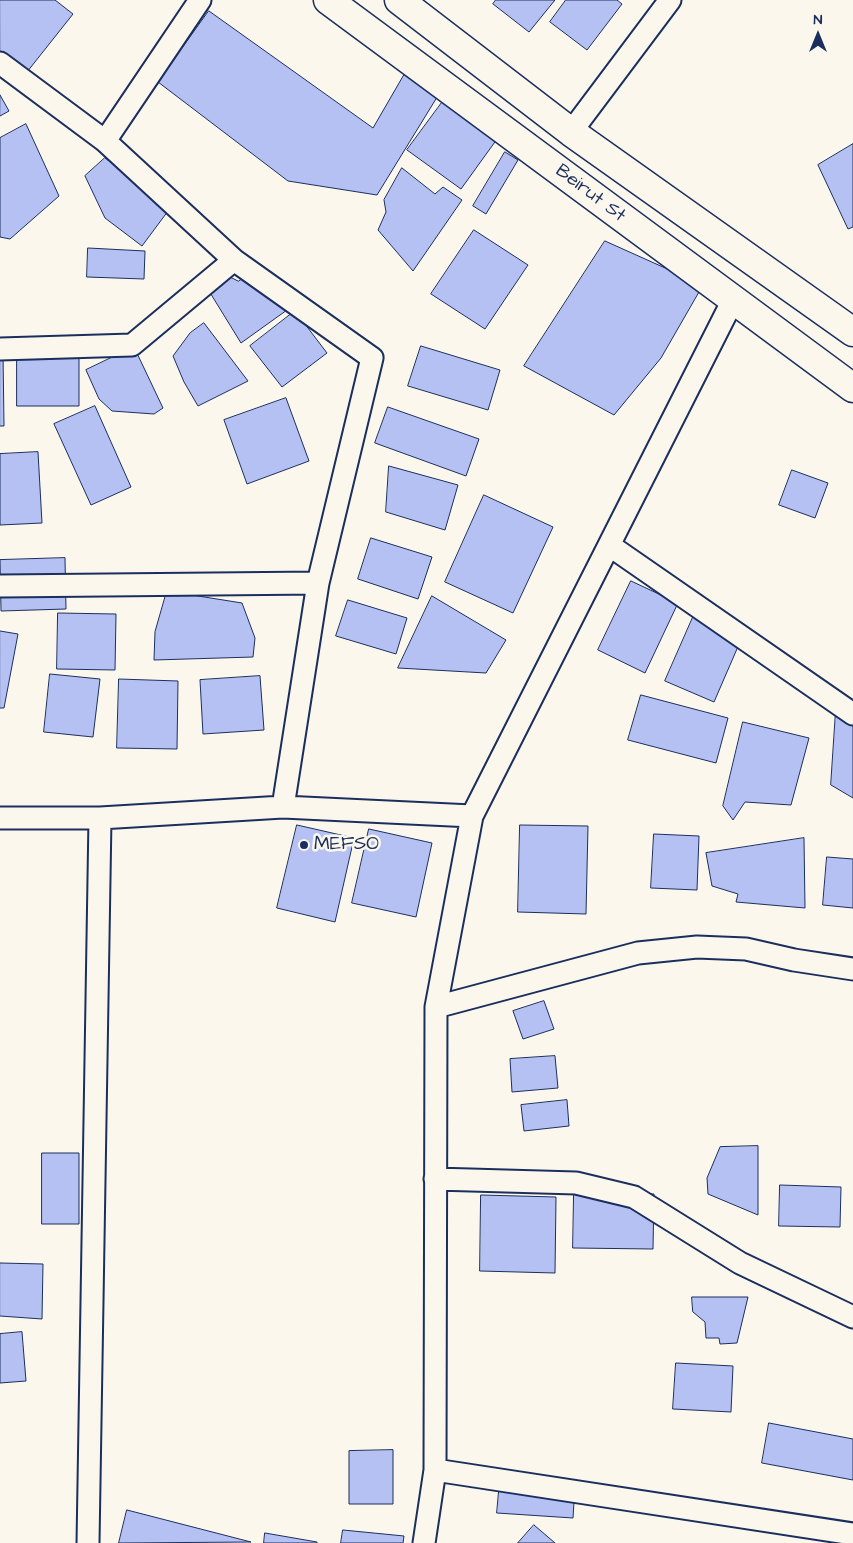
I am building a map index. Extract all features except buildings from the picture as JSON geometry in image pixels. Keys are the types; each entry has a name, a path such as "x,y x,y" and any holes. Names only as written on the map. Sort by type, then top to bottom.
{"main road":[{"name":"Beirut St","path":"328,0 853,388"},
{"name":"Beirut St","path":"399,0 571,132 852,329"}],"street":[{"path":"105,141 200,0"},
{"path":"571,132 670,0"},
{"path":"0,63 105,141 234,260 372,358 318,583 283,807"},
{"path":"0,349 132,345 234,260"},
{"path":"424,1543 435,1470 436,1007 472,816 733,300"},
{"path":"608,545 853,714"},
{"path":"0,586 318,583"},
{"path":"0,818 100,818 283,807 472,816"},
{"path":"88,1543 100,818"},
{"path":"436,1007 638,953 697,947 746,949 794,960 853,969"},
{"path":"435,1180 576,1183 634,1197 740,1263 853,1317"},
{"path":"435,1470 853,1534"}],"place":[{"name":"MEFSO","path":"304,845"}]}
